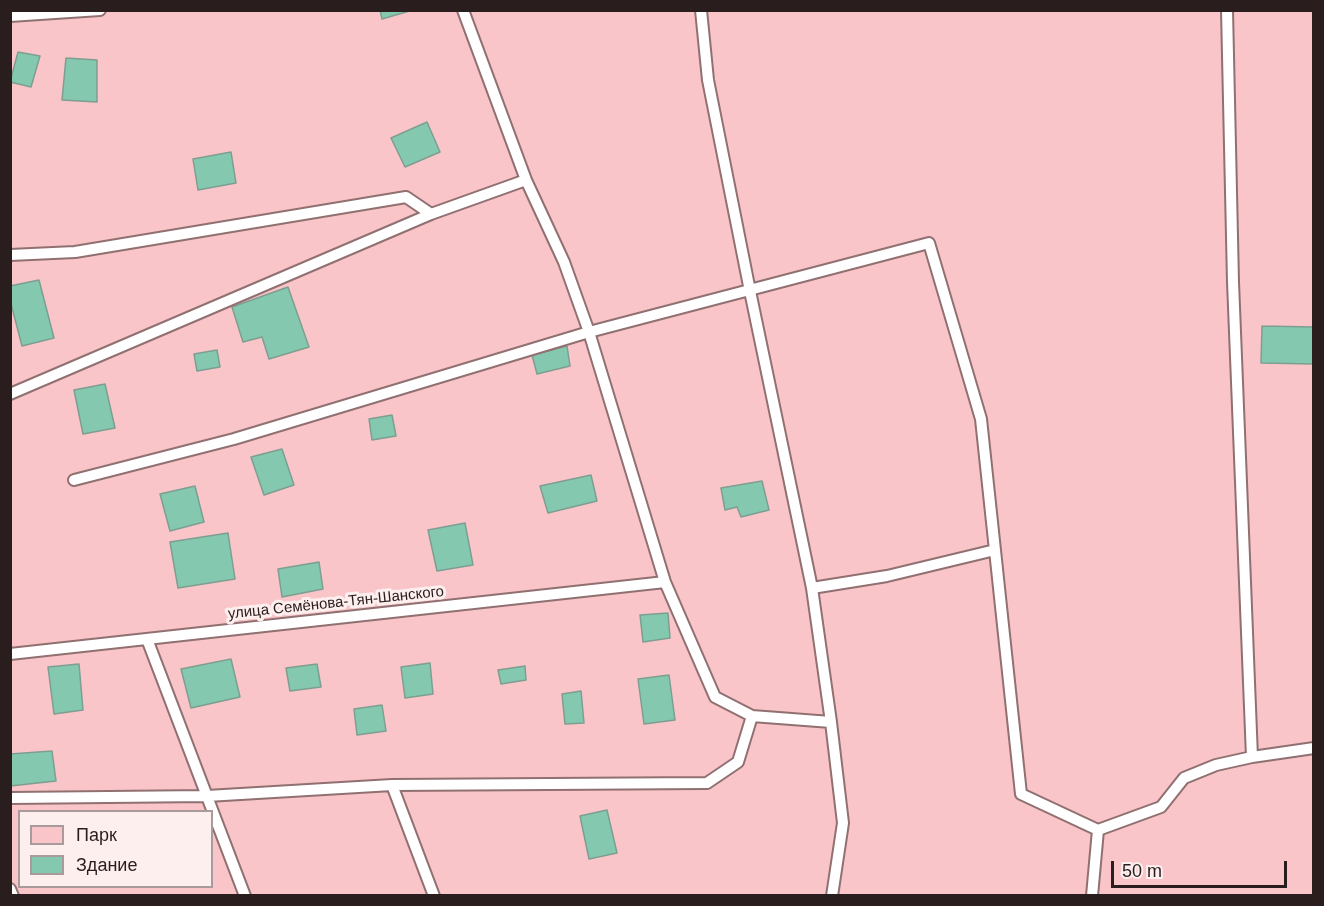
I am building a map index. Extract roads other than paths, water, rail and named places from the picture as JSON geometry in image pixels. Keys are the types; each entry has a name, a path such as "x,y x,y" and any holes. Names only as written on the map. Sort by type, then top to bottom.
{"lane":[{"path":"10,16 100,10"},
{"path":"463,10 526,180 564,262 589,332 665,582 715,697 752,716 831,722"},
{"path":"701,10 708,80 812,588 843,823 832,896"},
{"path":"1227,10 1233,282 1251,757"},
{"path":"10,394 431,214 526,180"},
{"path":"10,255 75,252 406,197 431,214"},
{"path":"74,480 234,439 589,332 929,243 981,419 1021,794 1098,830 1161,807 1184,778 1216,765 1251,757 1314,748"},
{"path":"812,588 886,576 995,550"},
{"name":"улица Семёнова-Тян-Шанского","path":"10,654 665,582"},
{"path":"147,639 212,810"},
{"path":"10,798 207,796 392,785 707,783 738,762 752,716"},
{"path":"392,785 434,896"},
{"path":"213,812 245,896"},
{"path":"1092,896 1098,830"},
{"path":"10,889 12,896"}]}
